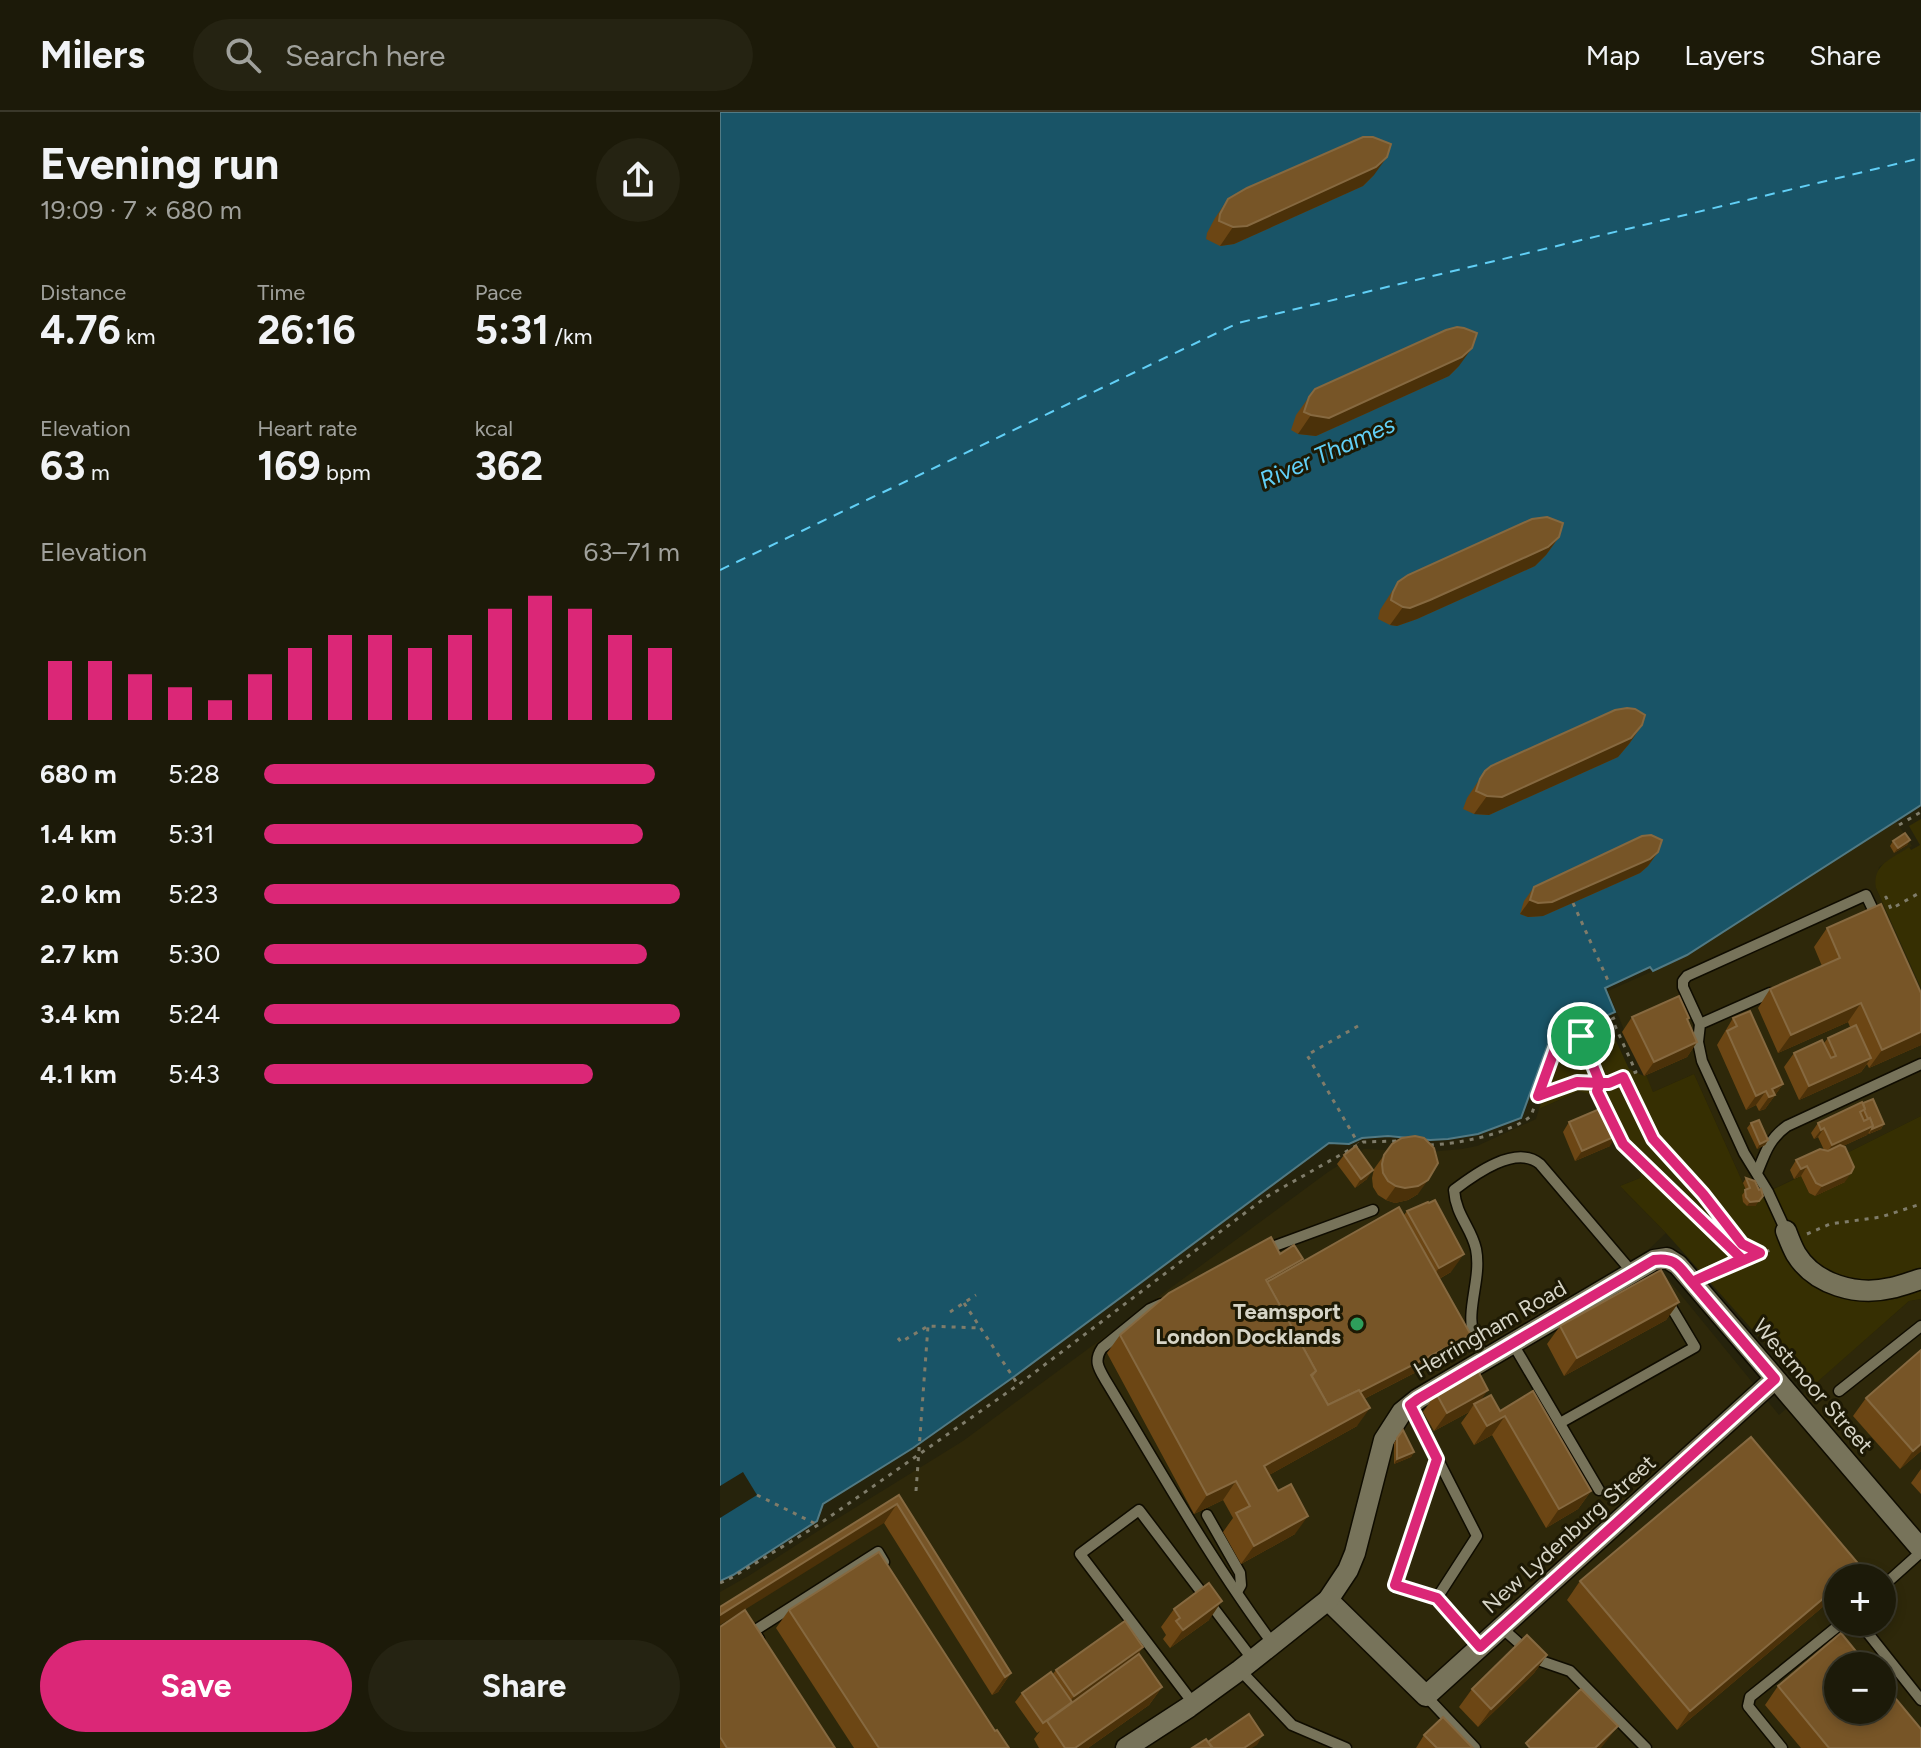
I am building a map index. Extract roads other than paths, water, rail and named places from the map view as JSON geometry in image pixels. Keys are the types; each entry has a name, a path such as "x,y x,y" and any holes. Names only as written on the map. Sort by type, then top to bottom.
{"street":[{"path":"1794,1234 1797,1255 1807,1267 1839,1287 1875,1291 1921,1279"},
{"name":"Herringham Road","path":"1126,1748 1246,1665 1328,1600 1355,1553 1378,1457 1384,1440 1402,1412 1418,1399 1632,1272 1654,1260 1667,1258"},
{"name":"Westmoor Street","path":"1667,1258 1678,1265 1921,1550"},
{"name":"New Lydenburg Street","path":"1426,1696 1775,1379"},
{"path":"1328,1600 1426,1696"}],"lane":[{"path":"1794,1234 1744,1153 1702,1061 1698,1042 1700,1024 1683,981 1687,976 1866,895 1885,935"},
{"path":"1700,1024 1770,993"},
{"path":"1757,1173 1768,1145 1787,1126 1921,1064"},
{"path":"1487,1360 1475,1339 1472,1319 1477,1283 1476,1248 1455,1205 1454,1190 1464,1183 1503,1160 1518,1156 1532,1158 1632,1272"},
{"path":"1253,1256 1373,1210"},
{"path":"1560,1423 1695,1347 1662,1291"},
{"path":"1176,1296 1150,1309 1102,1348 1096,1360 1203,1541 1273,1644"},
{"path":"1839,1391 1921,1326"},
{"path":"1513,1344 1599,1490"},
{"path":"1410,1405 1477,1536 1437,1598"},
{"path":"1437,1459 1395,1585 1437,1598 1480,1647"},
{"path":"1193,1703 1080,1554 1139,1510 1246,1665 1292,1725 1346,1748"},
{"path":"1207,1515 1240,1573 1241,1585 1237,1592"},
{"path":"1896,1574 1921,1550"},
{"path":"762,1644 754,1631 878,1552 894,1578"},
{"path":"1502,1628 1538,1660 1570,1671 1646,1748"},
{"path":"1782,1748 1748,1706 1750,1697 1826,1636"},
{"path":"1870,1636 1921,1700"},
{"path":"1426,1696 1475,1748"}],"water":[{"name":"River Thames","path":"720,112 1921,112 1921,805 1687,955 1653,971 1650,967 1605,988 1615,1012 1549,1041 1521,1118 1478,1134 1448,1139 1388,1136 1362,1138 1349,1144 1329,1143 1015,1376 913,1448 823,1504 817,1521 720,1581"}],"place":[{"name":"Teamsport London Docklands","path":"1357,1324"}]}
